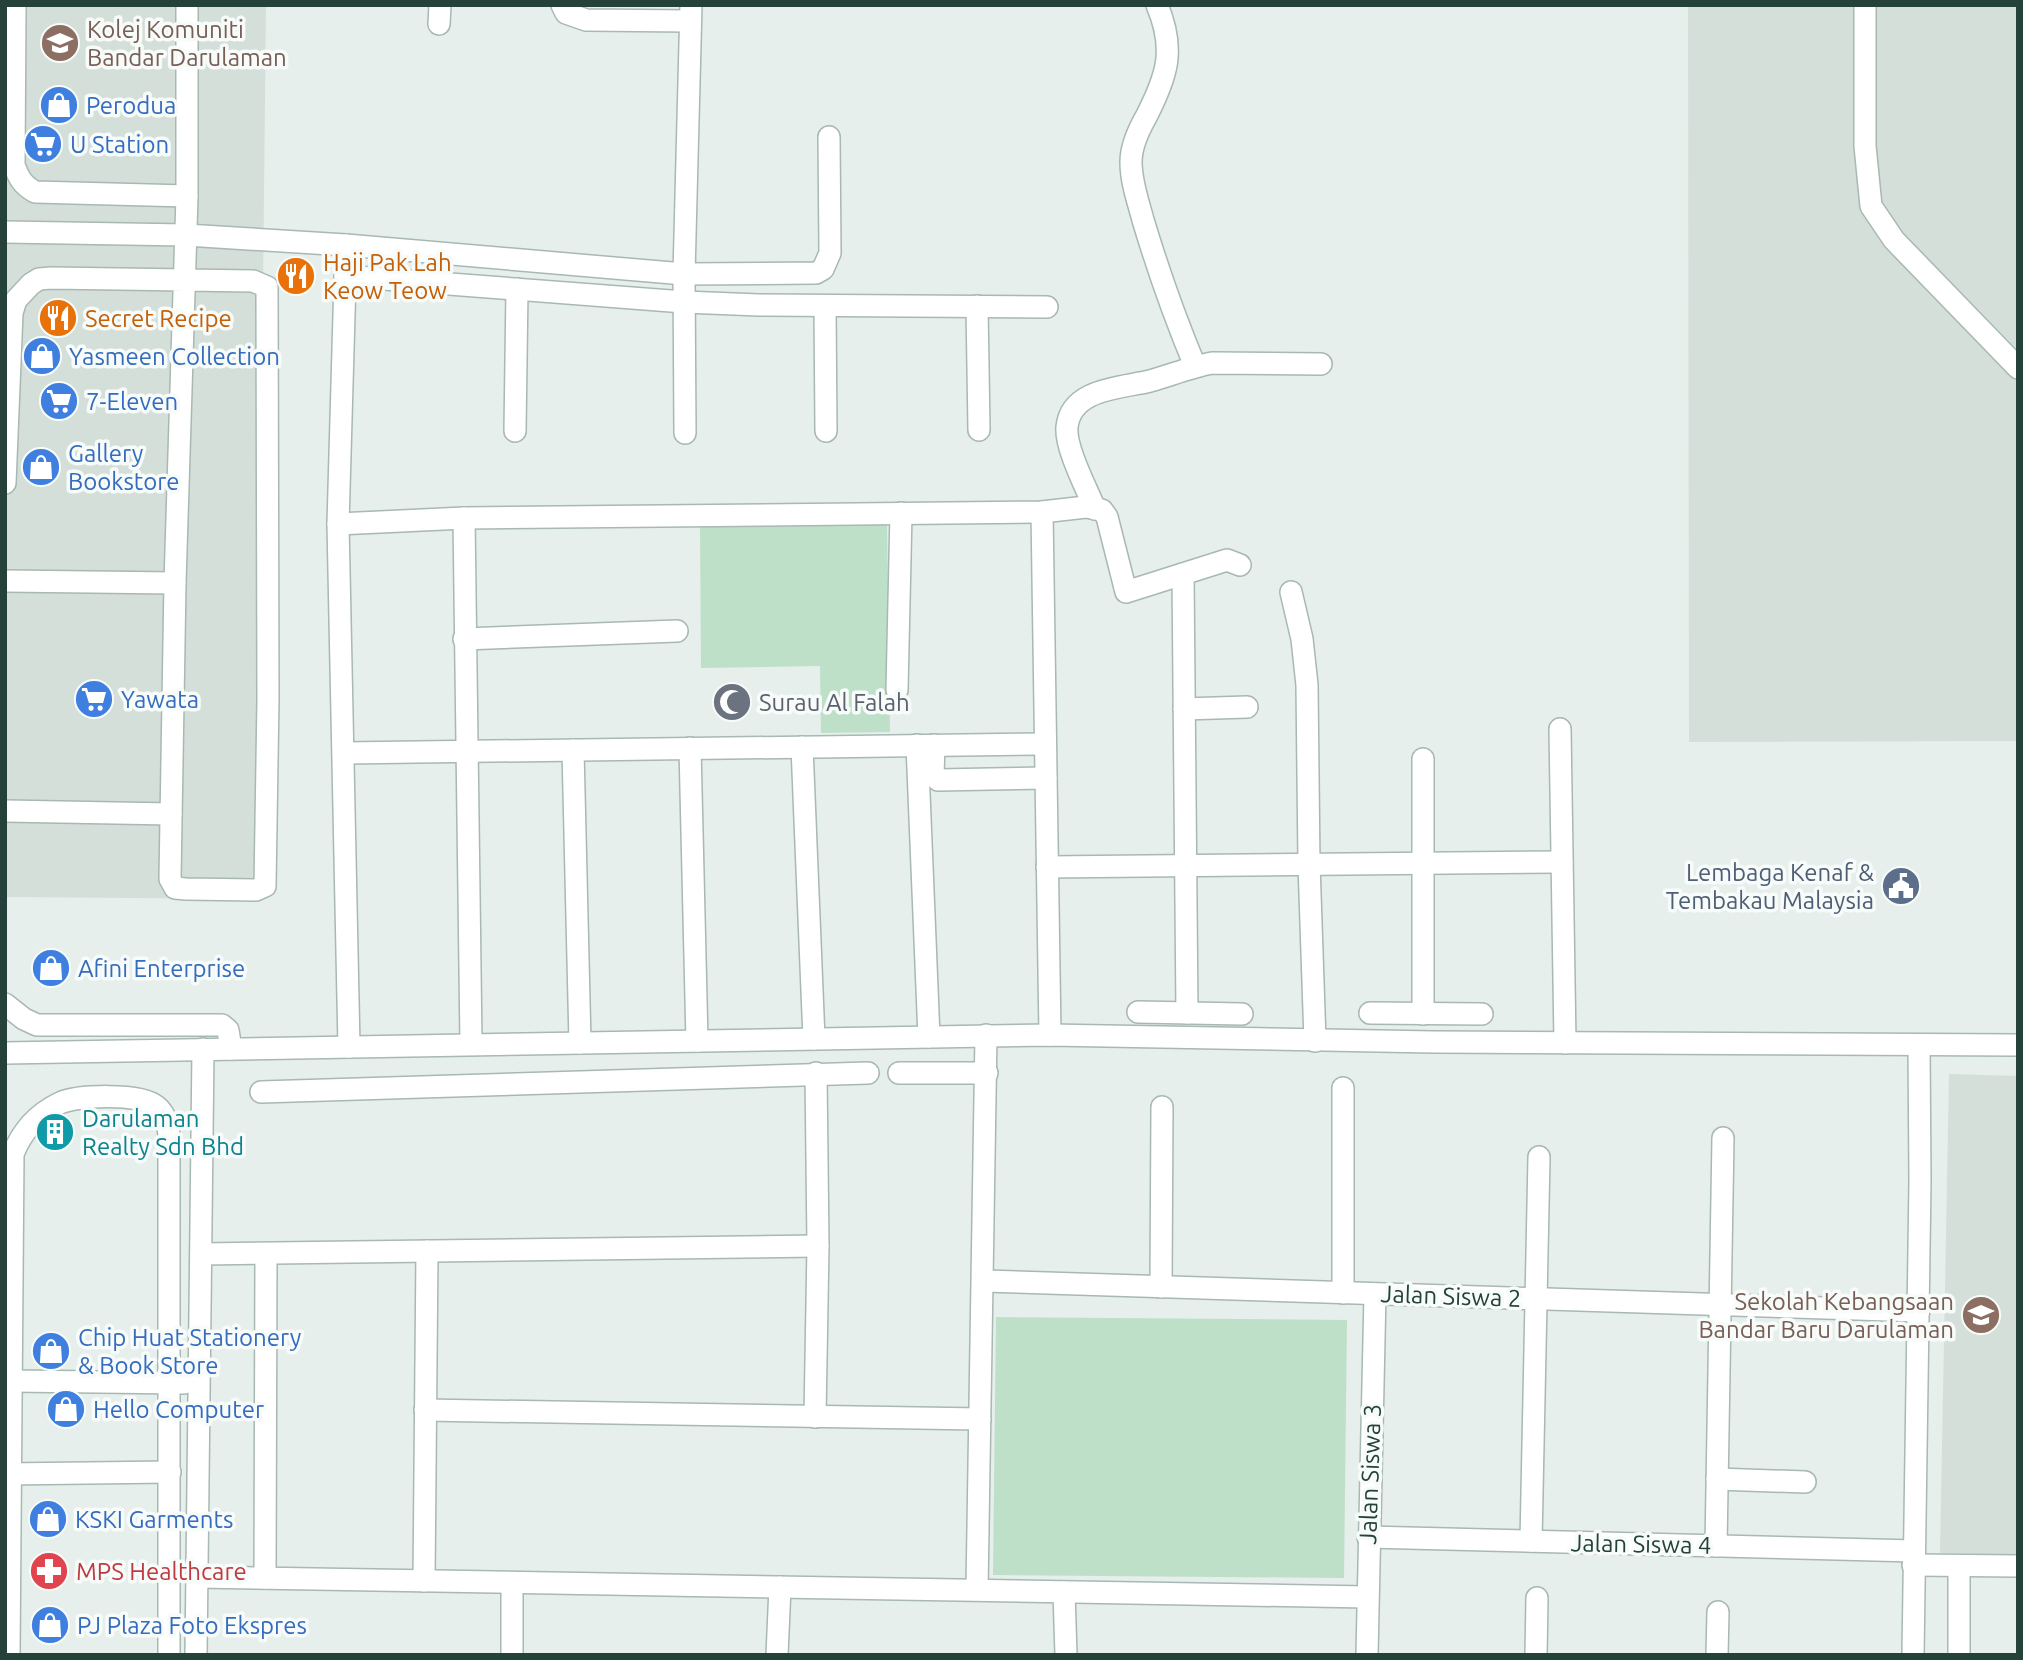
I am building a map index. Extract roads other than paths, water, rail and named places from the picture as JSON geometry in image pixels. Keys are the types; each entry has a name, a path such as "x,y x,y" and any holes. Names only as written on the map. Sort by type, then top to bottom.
{"street":[{"path":"15,5 14,166 25,186 35,192 187,196"},
{"path":"5,483 12,313 22,292 40,279 51,278 184,281 253,281 267,287 265,886 256,890 175,888 170,879 175,583 184,281 187,196 187,5"},
{"path":"562,5 566,13 586,20 690,13 684,274 685,433"},
{"path":"1157,5 1168,43 1167,70 1135,139 1131,153 1132,171 1156,263 1195,366"},
{"path":"1865,5 1865,146 1871,206 1894,240 2018,368"},
{"path":"5,232 186,235 346,245 684,274 816,273 823,269 830,253 829,137"},
{"path":"346,245 338,524 349,1047"},
{"path":"345,276 684,302 1047,307"},
{"path":"515,431 517,289"},
{"path":"825,306 826,431"},
{"path":"977,306 979,430"},
{"path":"1095,509 1071,448 1067,428 1072,411 1086,398 1107,389 1147,382 1212,363 1321,364"},
{"path":"338,524 464,518 1042,512 1095,509 1102,510 1107,517 1126,592 1227,560 1240,565"},
{"path":"1042,512 1050,1035"},
{"path":"897,690 901,513"},
{"path":"464,518 471,1044"},
{"path":"1183,574 1187,1013"},
{"path":"5,581 175,583"},
{"path":"1291,592 1303,639 1307,685 1315,1041"},
{"path":"464,639 677,631"},
{"path":"1184,709 1247,707"},
{"path":"1560,729 1565,1043"},
{"path":"344,753 1045,744"},
{"path":"925,745 933,775 938,780 1046,778"},
{"path":"925,745 929,1037"},
{"path":"802,747 814,1038"},
{"path":"690,748 697,1041"},
{"path":"573,750 580,1043"},
{"path":"1423,759 1423,1014"},
{"path":"5,811 171,814"},
{"path":"1047,867 1562,862"},
{"path":"5,1004 13,1012 37,1025 222,1025 228,1030 231,1049"},
{"path":"1138,1012 1242,1014"},
{"path":"1370,1013 1482,1014"},
{"path":"66,1025 66,1052"},
{"path":"977,1588 986,1035"},
{"path":"5,1053 986,1035 1315,1041 2018,1045"},
{"path":"1913,1655 1919,1311 1919,1045"},
{"path":"196,1655 203,1049"},
{"path":"815,1417 818,1246 816,1073"},
{"path":"261,1092 868,1073"},
{"path":"900,1073 987,1073"},
{"path":"1343,1088 1343,1293"},
{"path":"9,1655 8,1474 13,1154 29,1125 56,1105 69,1099 135,1097 154,1104 159,1109 164,1115 169,1135 169,1655"},
{"path":"1161,1287 1162,1107"},
{"path":"1716,1546 1723,1138"},
{"path":"1531,1541 1539,1157"},
{"path":"201,1255 818,1246"},
{"path":"424,1581 427,1251"},
{"path":"265,1254 265,1578"},
{"name":"Jalan Siswa 2","path":"984,1281 1919,1311"},
{"name":"Jalan Siswa 3","path":"1367,1655 1375,1294"},
{"path":"11,1381 200,1383"},
{"path":"425,1410 980,1419"},
{"path":"8,1474 170,1472"},
{"path":"1717,1479 1805,1482"},
{"name":"Jalan Siswa 4","path":"1368,1537 1716,1546 1914,1558 1959,1566 2018,1566"},
{"path":"1959,1566 1959,1655"},
{"path":"197,1577 977,1588 1367,1597"},
{"path":"512,1583 512,1655"},
{"path":"777,1655 780,1587"},
{"path":"1064,1592 1066,1655"},
{"path":"1536,1655 1537,1598"},
{"path":"1717,1655 1718,1612"}],"place":[{"name":"Kolej Komuniti Bandar Darulaman","path":"60,43"},
{"name":"Perodua","path":"59,105"},
{"name":"U Station","path":"43,144"},
{"name":"Haji Pak Lah Keow Teow","path":"296,276"},
{"name":"Secret Recipe","path":"58,318"},
{"name":"Yasmeen Collection","path":"42,356"},
{"name":"7-Eleven","path":"59,401"},
{"name":"Gallery Bookstore","path":"41,467"},
{"name":"Yawata","path":"94,699"},
{"name":"Surau Al Falah","path":"732,702"},
{"name":"Lembaga Kenaf & Tembakau Malaysia","path":"1901,886"},
{"name":"Afini Enterprise","path":"51,968"},
{"name":"Darulaman Realty Sdn Bhd","path":"55,1132"},
{"name":"Sekolah Kebangsaan Bandar Baru Darulaman","path":"1981,1315"},
{"name":"Chip Huat Stationery & Book Store","path":"51,1351"},
{"name":"Hello Computer","path":"66,1409"},
{"name":"KSKI Garments","path":"48,1519"},
{"name":"MPS Healthcare","path":"49,1571"},
{"name":"PJ Plaza Foto Ekspres","path":"50,1625"}]}
